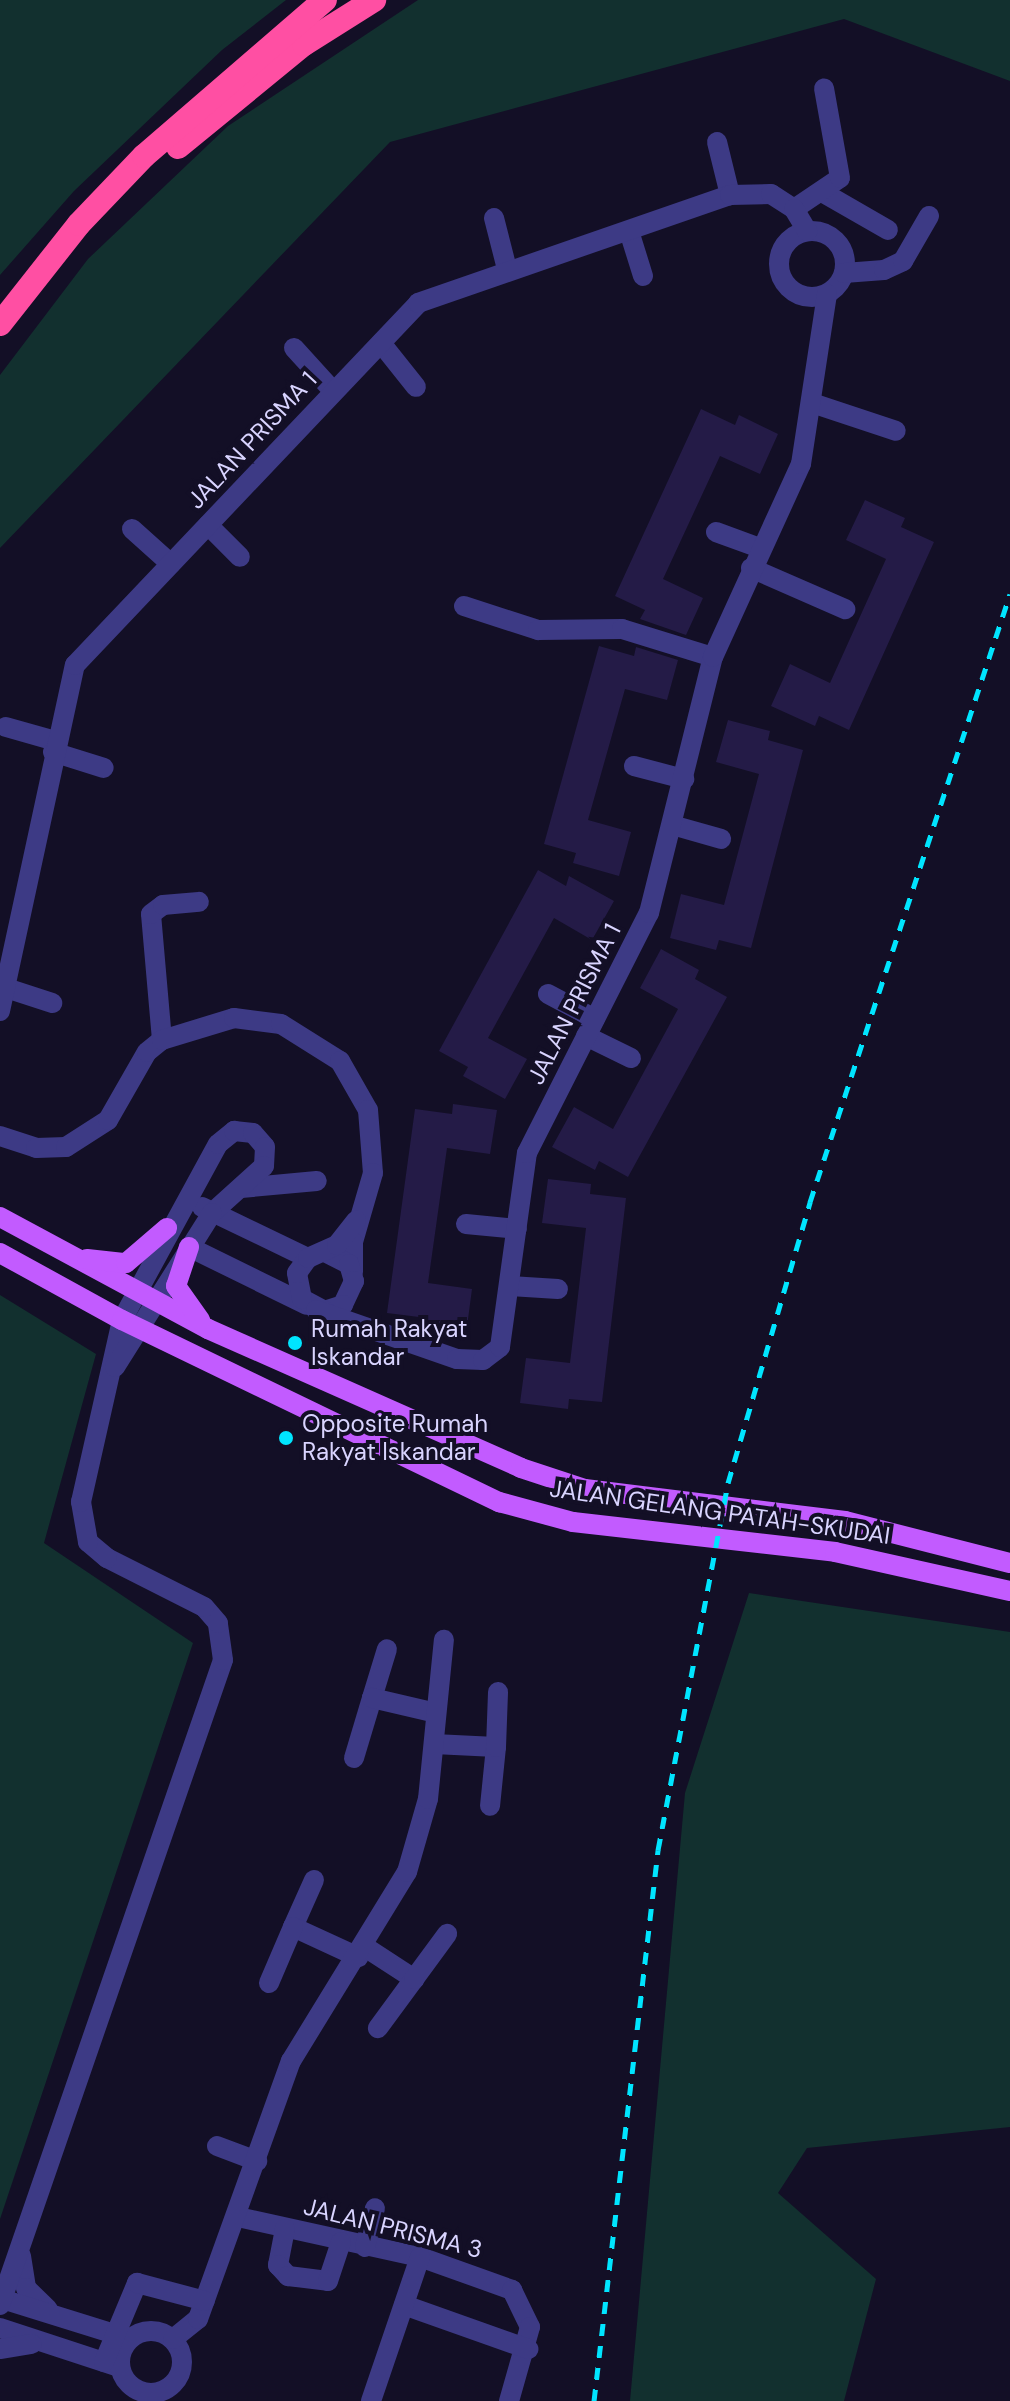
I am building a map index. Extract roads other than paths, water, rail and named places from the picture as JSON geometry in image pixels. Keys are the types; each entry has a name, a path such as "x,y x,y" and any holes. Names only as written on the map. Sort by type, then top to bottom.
{"highway":[{"path":"0,324 79,224 144,156 325,0"},
{"path":"144,156 177,149 304,44 374,0"}],"main road":[{"name":"JALAN GELANG PATAH-SKUDAI","path":"0,1217 59,1253 208,1329 521,1468 585,1489 845,1521 1010,1563"},
{"path":"59,1253 126,1263 167,1228"},
{"path":"189,1247 176,1286 208,1329"},
{"name":"JALAN GELANG PATAH-SKUDAI","path":"0,1253 142,1330 499,1502 573,1522 835,1552 1010,1591"}],"street":[{"path":"807,231 794,209 840,178 824,88"},
{"path":"717,142 730,195"},
{"path":"822,192 888,230"},
{"name":"JALAN PRISMA 1","path":"0,1011 54,747 75,665 418,303 507,269 730,195 771,194 794,209"},
{"path":"844,273 840,245 825,233 807,231 784,247 781,274 799,295 827,294 844,273 884,270 903,261 929,216"},
{"path":"494,218 507,269"},
{"path":"629,231 643,276"},
{"name":"JALAN PRISMA 1","path":"189,1247 312,1308 383,1338 483,1360 500,1347 527,1153 649,913 713,657 760,548 801,464 815,404 827,294"},
{"path":"381,343 416,387"},
{"path":"294,348 334,392"},
{"path":"815,404 896,431"},
{"path":"208,525 240,557"},
{"path":"132,529 171,564"},
{"path":"716,532 760,548"},
{"path":"751,568 845,609"},
{"path":"464,606 538,630 622,629 713,657"},
{"path":"6,727 104,768"},
{"path":"634,766 684,779"},
{"path":"672,825 721,839"},
{"path":"162,1040 151,914 163,905 199,902"},
{"path":"4,987 52,1003"},
{"path":"548,994 631,1058"},
{"path":"0,1136 36,1148 66,1147 89,1136 108,1120 147,1052 162,1040 200,1025 250,1020 281,1024 312,1038 340,1061 368,1110 374,1140 373,1173 358,1218 353,1282 334,1310 312,1308 296,1282 316,1255 358,1218"},
{"path":"115,1367 142,1330 212,1213 260,1172 266,1156 260,1139 244,1130 224,1136 189,1199 167,1228 122,1320 81,1525 88,1542 107,1558 204,1607 218,1623 223,1660 1,2302 122,2336 147,2330 173,2339 188,2332 205,2301 238,2217 291,2061 362,1952 407,1872 428,1799 444,1640"},
{"path":"241,1188 317,1181"},
{"path":"189,1199 212,1213 316,1255 342,1258 383,1338"},
{"path":"466,1224 517,1229"},
{"path":"510,1286 558,1289"},
{"path":"354,1758 387,1649"},
{"path":"490,1806 498,1692"},
{"path":"372,1698 436,1713"},
{"path":"434,1744 496,1747"},
{"path":"269,1983 314,1880"},
{"path":"293,1927 362,1952 414,1979"},
{"path":"378,2028 447,1934"},
{"path":"217,2146 257,2161"},
{"path":"365,2247 375,2208"},
{"name":"JALAN PRISMA 3","path":"238,2217 420,2257 512,2290 530,2327 528,2349 509,2401"},
{"path":"285,2229 278,2265 288,2276 328,2281 341,2242"},
{"path":"21,2244 26,2288 58,2317"},
{"path":"374,2400 420,2257"},
{"path":"112,2365 137,2283 205,2301"},
{"path":"404,2305 528,2349"},
{"path":"0,2328 112,2365 128,2383 153,2397 172,2385 182,2367 173,2339"},
{"path":"0,2349 14,2342 48,2345"}],"railway":[{"path":"594,2401 658,1850 728,1483 810,1202 1010,594"}],"place":[{"name":"Rumah Rakyat Iskandar","path":"295,1343"},
{"name":"Opposite Rumah Rakyat Iskandar","path":"286,1438"}]}
